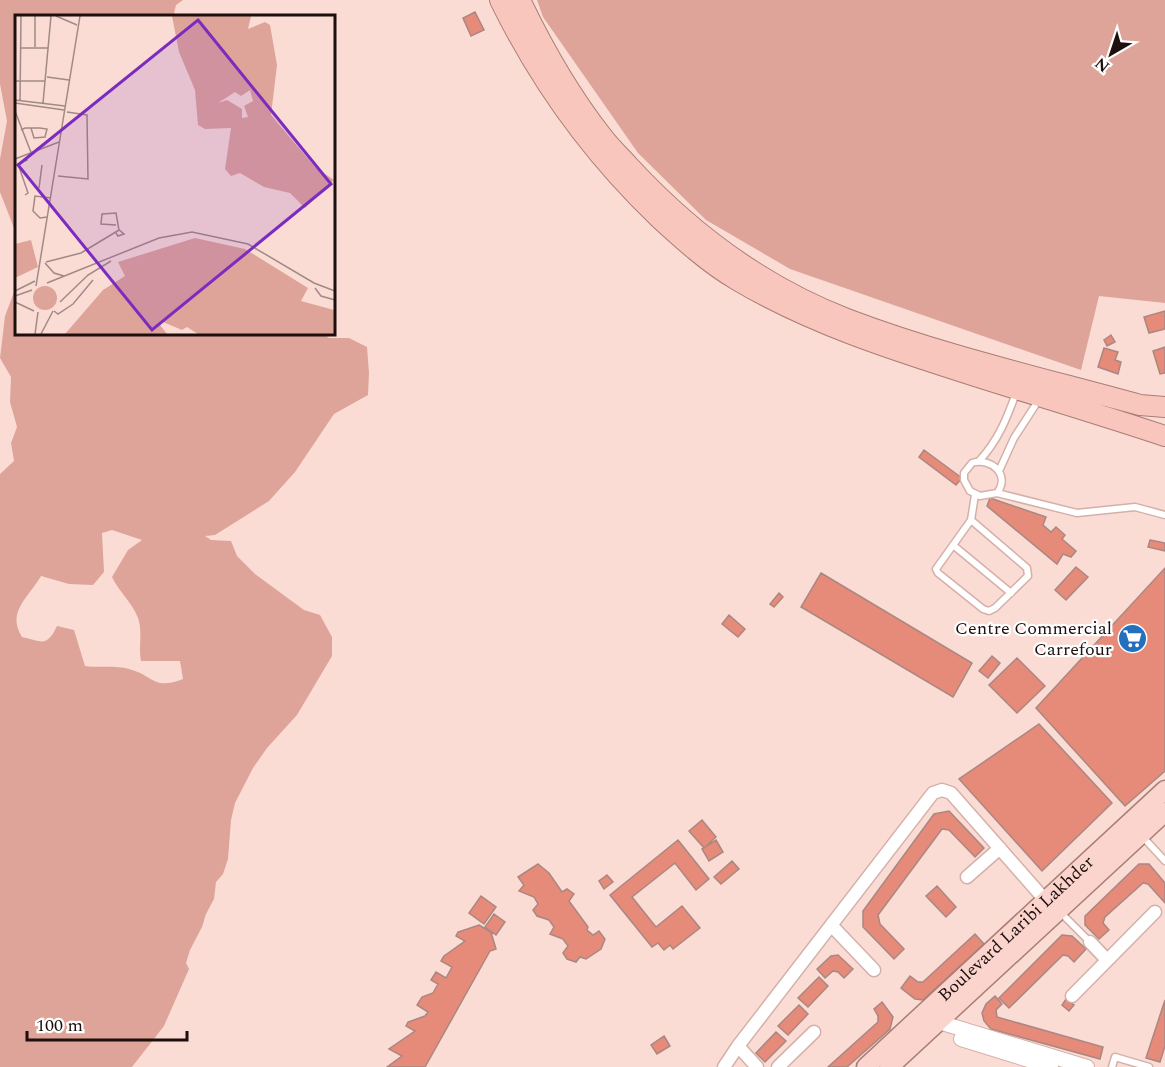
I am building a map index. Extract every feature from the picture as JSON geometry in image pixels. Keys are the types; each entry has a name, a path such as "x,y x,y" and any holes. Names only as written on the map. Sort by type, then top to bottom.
{"highway":[{"path":"500,0 535,66 578,129 633,193 699,253 735,279 775,301 846,333 1165,436"},
{"path":"520,0 542,46 602,137 688,225 715,246 799,297 846,319 914,342 1140,405 1165,407"}],"main road":[{"name":"Boulevard Laribi Lakhder","path":"889,1067 930,1023 1052,906 1165,790"},
{"name":"Boulevard Laribi Lakhder","path":"1052,906 1165,812"},
{"name":"Boulevard Laribi Lakhder","path":"866,1067 930,1023"}],"street":[{"path":"724,1067 933,793 942,790 951,793 1052,906"},
{"path":"968,876 1000,848"},
{"path":"1072,996 1155,912"},
{"path":"831,925 874,970"},
{"path":"1090,942 1107,960"},
{"path":"930,1023 1082,1066"},
{"path":"930,1023 1051,1067"},
{"path":"778,1067 814,1032"},
{"path":"738,1046 757,1067"}],"lane":[{"path":"979,461 991,449 1004,426 1017,389"},
{"path":"999,471 1014,438 1041,397"},
{"path":"997,493 1002,485 999,471 993,465 979,461 972,462 964,473 966,486 975,495 988,496 997,493 1077,513 1135,507 1165,515"},
{"path":"971,520 1027,568 1028,576 989,611 983,609 938,573 938,565 971,520 975,495"},
{"path":"953,545 1011,593"},
{"path":"1141,834 1165,861"},
{"path":"1052,906 1090,942"},
{"path":"1112,1067 1115,1057 1149,1067"}],"shaded area":[{"path":"0,0 183,0 176,5 175,15 15,15 15,234 0,192 0,159 7,121 0,84"},
{"path":"537,0 1165,0 1165,303 1099,296 1081,370 790,269 706,220 638,153 543,17"},
{"path":"15,290 15,334 323,334 329,338 349,338 367,347 368,395 334,414 295,472 269,501 215,535 205,536 211,540 231,541 237,556 255,574 304,610 320,615 332,637 332,656 297,715 267,748 253,768 235,803 231,820 228,859 223,874 216,882 214,899 190,950 186,963 189,969 164,1026 132,1067 0,1067 0,474 14,461 11,443 17,427 10,402 11,377 0,358 5,316","holes":["112,530 142,540 128,550 112,577 138,618 141,661 180,661 183,679 159,683 124,668 85,666 74,630 57,626 50,637 44,641 22,637 18,628 18,612 21,605 41,576 69,584 93,585 104,572 102,533"]}],"building":[{"path":"475,12 484,30 471,36 463,18"},
{"path":"1165,311 1165,329 1149,333 1144,317"},
{"path":"1111,335 1115,342 1107,346 1104,340"},
{"path":"1165,347 1165,373 1160,374 1153,351"},
{"path":"1104,348 1118,352 1115,360 1121,362 1118,374 1098,367"},
{"path":"924,450 962,478 956,485 919,457"},
{"path":"990,498 1046,517 1043,525 1051,532 1056,527 1065,535 1062,539 1076,551 1071,557 1063,554 1057,564 987,506"},
{"path":"1150,540 1165,543 1165,551 1148,547"},
{"path":"1076,567 1088,577 1066,600 1055,590"},
{"name":"Centre Commercial Carrefour","path":"1165,568 1165,771 1125,806 1036,708"},
{"path":"821,573 972,663 953,697 801,607"},
{"path":"779,593 783,597 774,607 770,604"},
{"path":"729,615 745,629 738,637 722,624"},
{"path":"992,656 1000,663 988,678 979,671"},
{"path":"1017,658 1045,686 1017,713 989,685"},
{"path":"1039,724 1112,803 1042,871 959,779"},
{"path":"949,811 984,848 975,857 949,830 942,829 878,915 880,924 904,949 894,959 863,927 863,911 934,814"},
{"path":"702,820 716,837 704,848 689,831"},
{"path":"678,840 709,879 696,890 675,863 632,897 656,927 682,906 700,928 673,949 670,945 664,950 658,943 652,947 610,895"},
{"path":"716,840 723,852 709,861 702,849"},
{"path":"732,861 739,869 721,884 714,877"},
{"path":"538,864 549,873 562,892 567,889 574,894 569,901 588,927 587,930 593,935 599,931 605,939 601,949 586,959 580,957 576,962 567,959 563,953 568,946 563,939 550,934 554,927 549,920 537,916 533,910 538,904 534,897 519,891 524,885 518,877"},
{"path":"1139,864 1149,864 1165,883 1165,903 1148,884 1143,883 1105,917 1103,923 1109,930 1099,939 1085,925 1085,916"},
{"path":"607,875 613,882 604,889 599,881"},
{"path":"937,886 956,907 946,917 926,896"},
{"path":"481,896 496,907 484,924 469,913"},
{"path":"494,914 505,922 496,935 485,927"},
{"path":"479,925 491,932 496,949 490,951 425,1067 387,1067 402,1056 389,1049 415,1031 406,1026 408,1022 425,1016 428,1012 417,1005 422,997 433,993 438,984 431,980 436,972 446,978 452,967 441,961 444,956 465,941 456,936 458,932"},
{"path":"975,934 984,944 923,1000 915,999 901,988 910,976 918,982 923,982"},
{"path":"1062,935 1072,936 1086,949 1074,962 1068,956 1063,955 1009,1008 999,998"},
{"path":"838,955 853,969 844,978 838,972 833,971 825,978 817,969 831,956"},
{"path":"819,977 828,986 808,1007 798,998"},
{"path":"995,996 1002,1004 996,1010 997,1017 1103,1047 1100,1059 991,1029 984,1021 982,1013 986,1004"},
{"path":"1066,999 1074,1005 1069,1011 1062,1005"},
{"path":"1165,1000 1165,1046 1160,1062 1146,1058"},
{"path":"882,1002 893,1017 890,1029 847,1067 828,1067 878,1022 874,1009"},
{"path":"799,1005 808,1014 788,1035 778,1026"},
{"path":"776,1032 786,1041 765,1062 756,1053"},
{"path":"664,1036 670,1046 657,1054 651,1045"}],"place":[{"name":"Centre Commercial Carrefour","path":"1133,638"}]}
